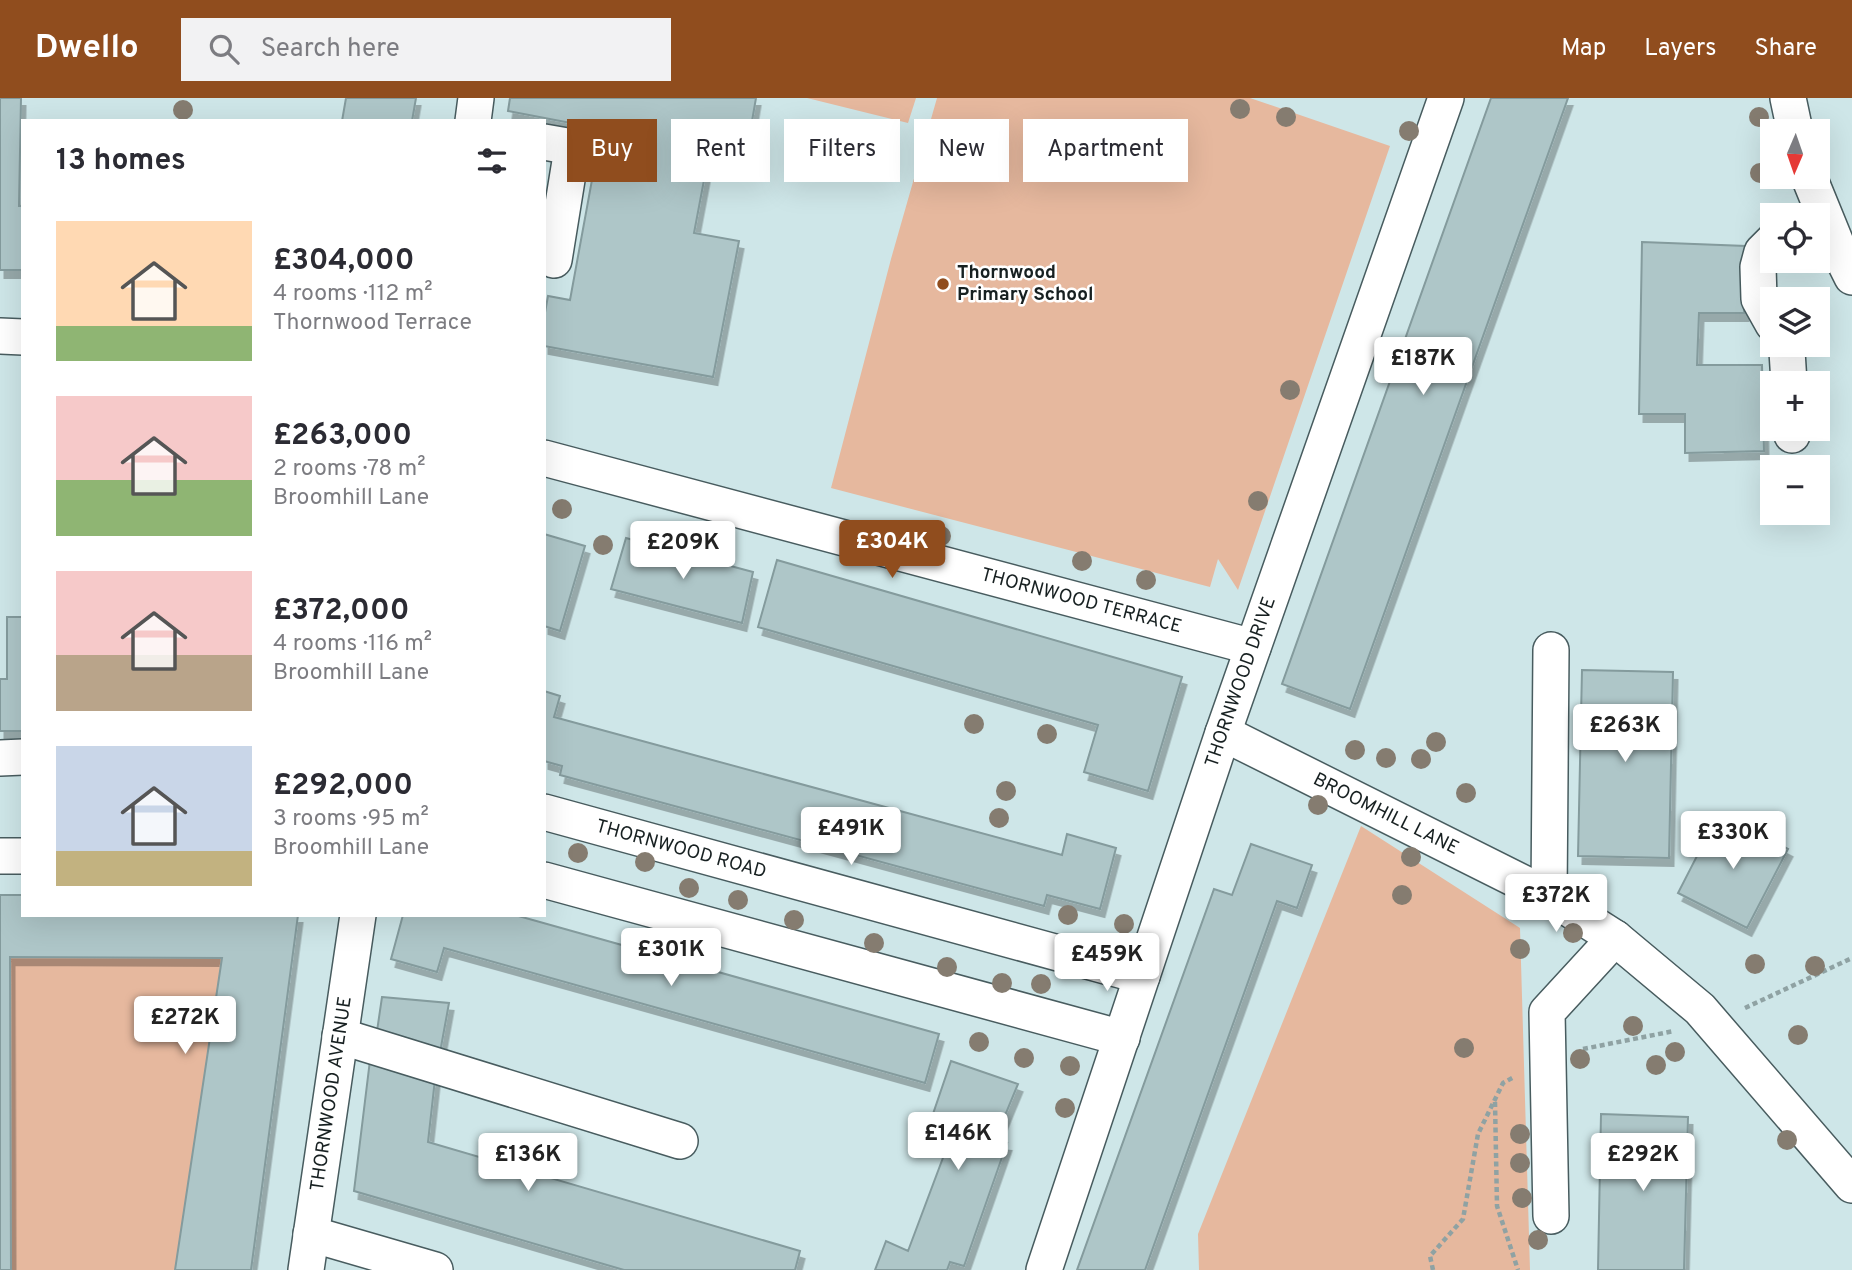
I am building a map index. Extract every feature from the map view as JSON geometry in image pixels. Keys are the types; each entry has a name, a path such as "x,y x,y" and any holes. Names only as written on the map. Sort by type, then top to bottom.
{"street":[{"path":"473,119 476,98"},
{"name":"THORNWOOD DRIVE","path":"1044,1270 1223,733 1446,98"},
{"path":"1788,98 1792,119"},
{"path":"546,142 567,146 571,155 554,260"},
{"path":"1830,234 1852,277"},
{"path":"1760,260 1760,301"},
{"path":"0,337 21,337"},
{"name":"THORNWOOD TERRACE","path":"546,459 1254,647"},
{"path":"1549,896 1551,650"},
{"name":"BROOMHILL LANE","path":"1223,733 1549,896 1615,938 1700,1009 1852,1185"},
{"path":"0,758 21,757"},
{"name":"THORNWOOD ROAD","path":"546,813 1142,976"},
{"path":"0,856 21,856"},
{"path":"546,881 1122,1038"},
{"name":"THORNWOOD AVENUE","path":"306,1270 358,917"},
{"path":"1550,1216 1547,1012 1615,938"},
{"path":"340,1037 680,1141"},
{"path":"311,1234 436,1270"}],"path":[{"path":"1433,1270 1430,1256 1463,1219 1478,1134 1503,1083 1548,1057 1712,1024 1852,958"},
{"path":"1494,1101 1497,1206 1518,1270"}],"shaded area":[{"path":"807,98 916,98 908,123"},
{"path":"937,98 1250,98 1390,146 1238,590 1218,559 1210,587 831,488 914,178 914,182 1009,182 1009,119 931,119"},
{"path":"1361,826 1520,928 1530,1270 1199,1270 1198,1234"},
{"path":"10,957 222,958 175,1270 11,1270"}],"building":[{"path":"0,98 21,98 21,270 0,270"},
{"path":"346,98 416,98 412,119 342,119"},
{"path":"510,98 756,98 752,119 671,119 671,182 704,182 694,233 739,241 713,377 546,346 548,296 570,300 592,182 657,182 657,119 567,119 567,122 508,111"},
{"path":"1491,98 1568,98 1350,709 1282,684"},
{"path":"1642,242 1746,246 1744,313 1699,313 1697,365 1762,365 1760,441 1764,441 1764,451 1685,453 1685,414 1639,414"},
{"path":"546,535 585,546 560,631 546,627"},
{"path":"626,538 753,572 742,623 611,589"},
{"path":"777,560 1182,677 1148,791 1084,772 1098,725 758,627"},
{"path":"7,617 21,617 21,731 0,731 0,679 7,679"},
{"path":"1582,670 1673,672 1669,858 1578,856"},
{"path":"546,692 560,696 554,717 1062,855 1067,834 1116,848 1100,909 1047,895 1044,906 560,775 562,766 546,762"},
{"path":"1719,813 1788,849 1747,928 1678,893"},
{"path":"1251,844 1312,865 1297,908 1277,901 1145,1270 1077,1270 1214,889 1232,895"},
{"path":"0,895 21,895 21,917 298,917 251,1270 175,1270 222,958 10,957 11,1270 0,1270"},
{"path":"402,917 522,917 939,1034 925,1083 444,948 437,972 391,959"},
{"path":"382,997 449,1003 439,1058 376,1038"},
{"path":"371,1052 436,1070 428,1142 800,1251 795,1270 624,1270 354,1191"},
{"path":"951,1061 1018,1084 994,1142 1007,1143 964,1266 950,1262 947,1270 875,1270 886,1241 908,1251 956,1123 933,1114"},
{"path":"1601,1114 1688,1117 1684,1270 1598,1270"}],"place":[{"name":"Thornwood Primary School","path":"943,284"}]}
